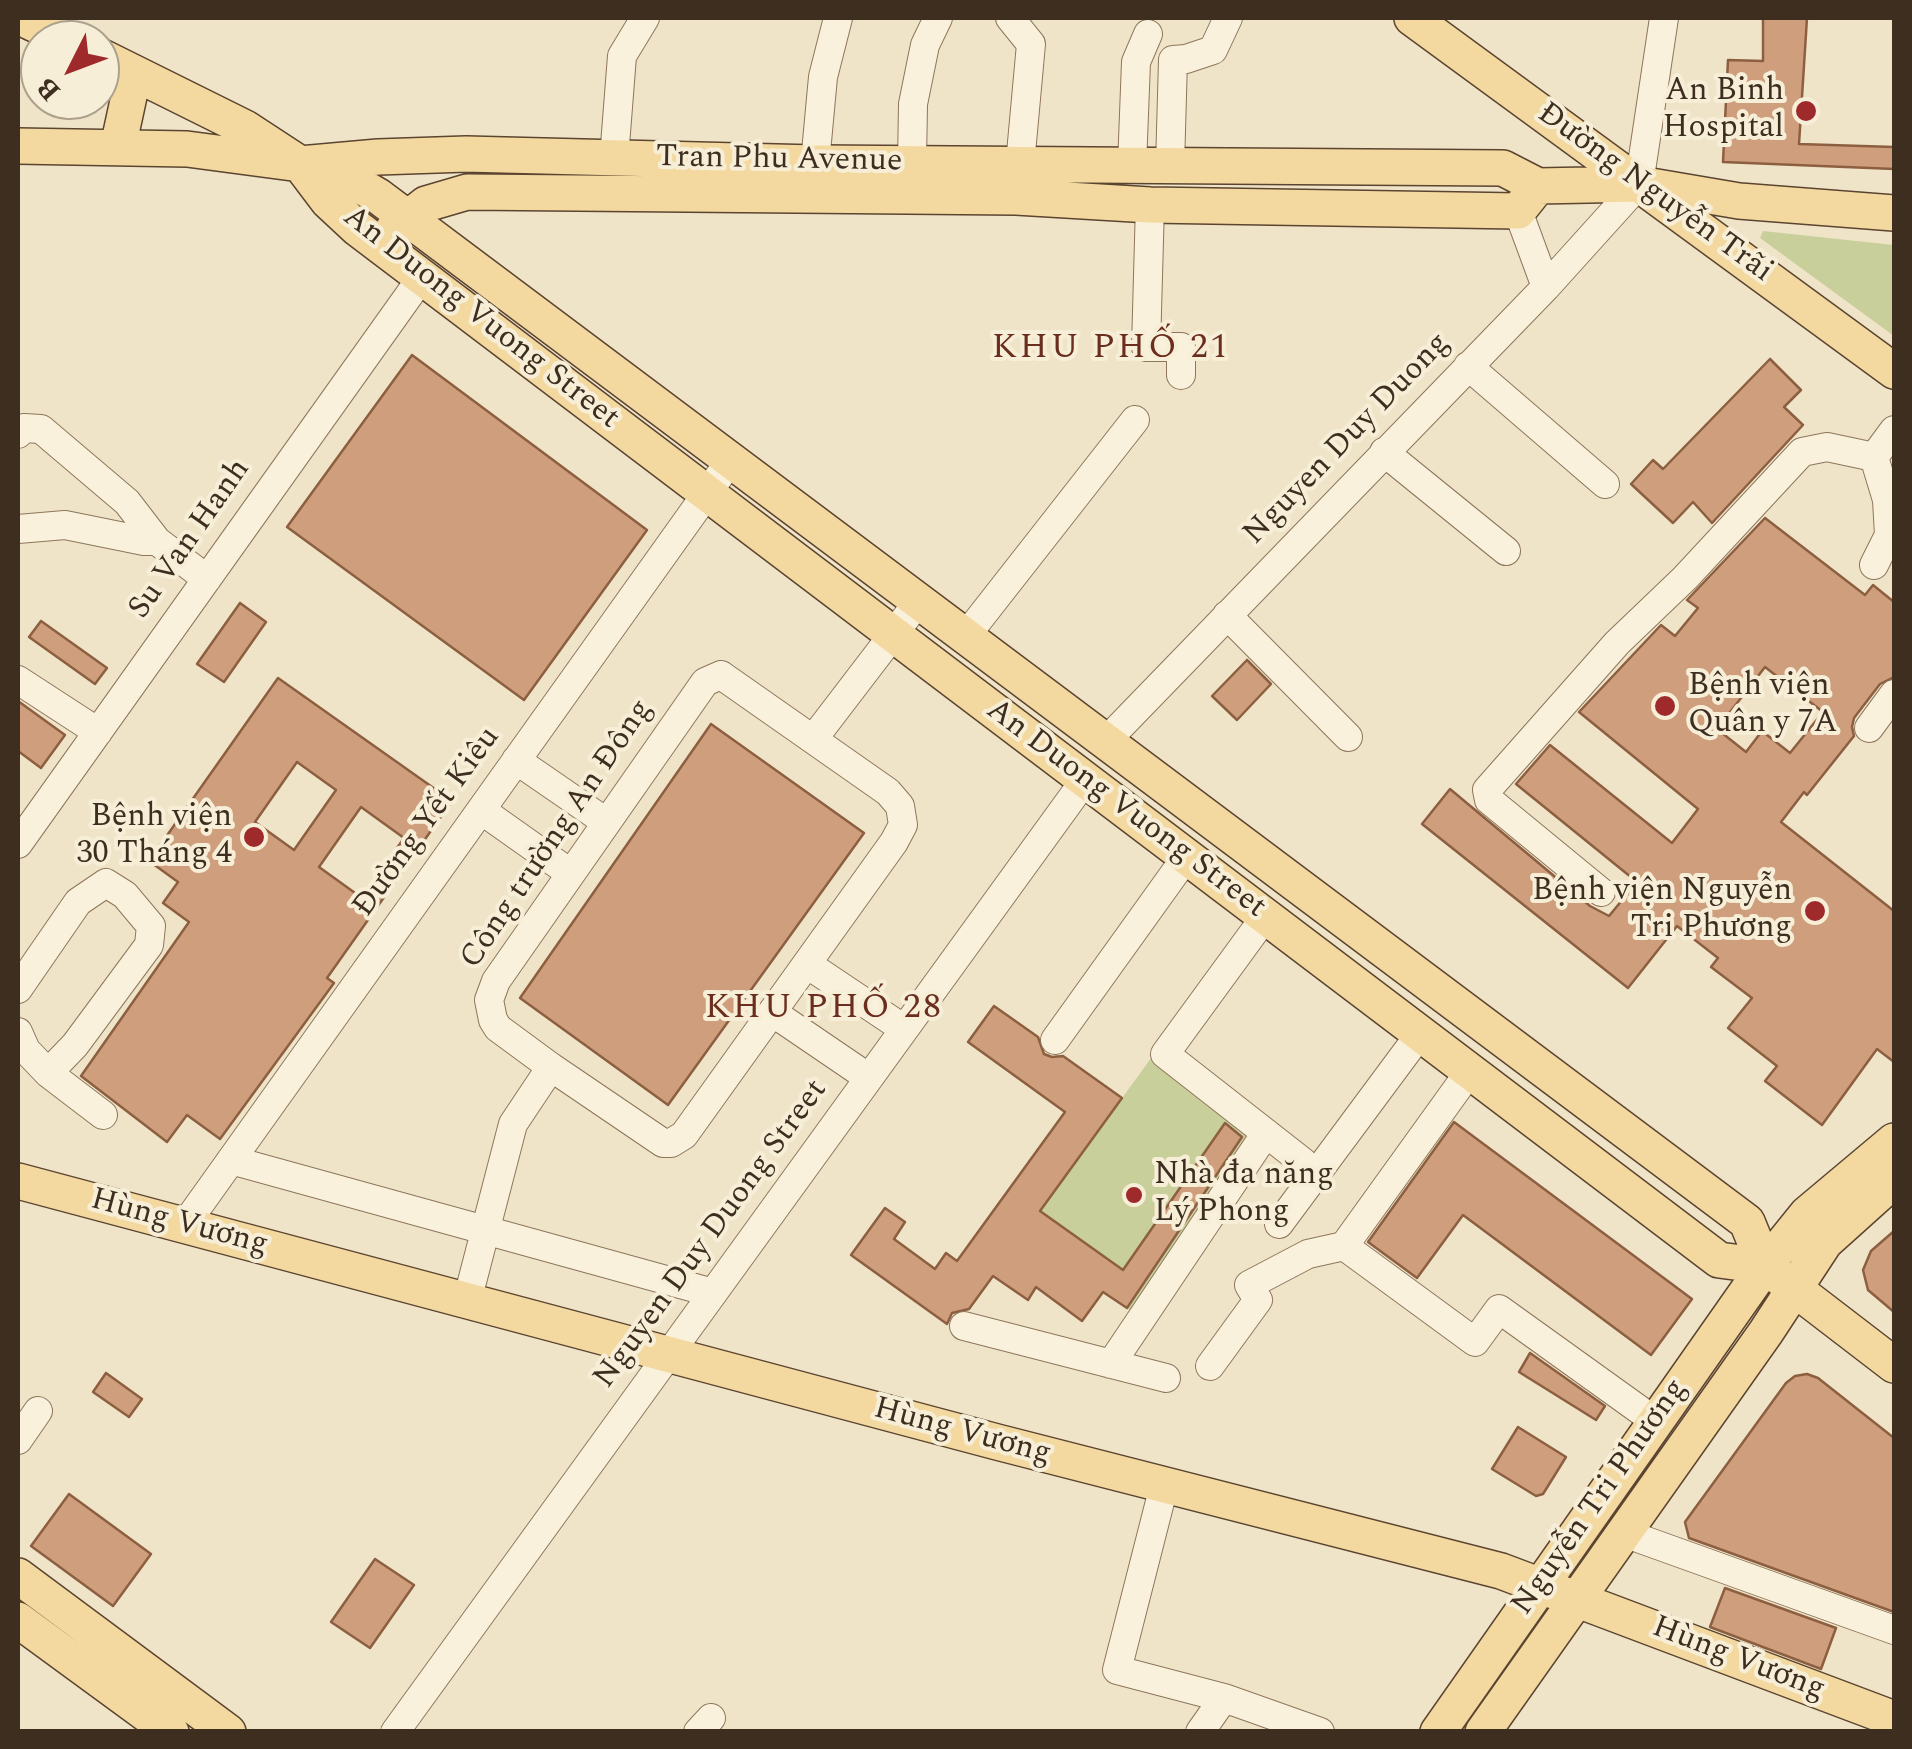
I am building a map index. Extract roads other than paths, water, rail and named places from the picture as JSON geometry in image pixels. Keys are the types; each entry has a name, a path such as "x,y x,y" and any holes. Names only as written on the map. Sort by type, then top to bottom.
{"main road":[{"name":"Đường Nguyễn Trãi","path":"1412,18 1894,371"},
{"path":"120,66 245,128 300,164"},
{"path":"118,147 134,73"},
{"name":"Tran Phu Avenue","path":"18,146 187,149 300,164 422,155 815,163 1016,197 1150,205 1528,199 1639,184 1739,201 1894,212"},
{"name":"An Duong Vuong Street","path":"300,164 342,175 406,218 1747,1222 1765,1266 1894,1364"},
{"name":"An Duong Vuong Street","path":"300,164 328,201 381,246 1719,1260 1765,1266"},
{"name":"Tran Phu Avenue","path":"406,218 439,198 468,192 912,180 1020,164 1503,168 1528,199"},
{"path":"381,246 406,218"},
{"path":"422,277 444,246"},
{"path":"573,391 596,360"},
{"path":"1086,780 1105,742"},
{"path":"1187,856 1212,822"},
{"name":"Nguyễn Tri Phương","path":"1438,1732 1765,1266 1807,1214 1894,1141"},
{"name":"Nguyễn Tri Phương","path":"1483,1732 1831,1234 1894,1180"},
{"name":"Hùng Vương","path":"18,1181 668,1356 1502,1571 1894,1719"},
{"path":"1586,1518 1624,1533"},
{"path":"18,1576 228,1732"},
{"path":"18,1620 171,1732"}],"street":[{"path":"614,158 622,56 644,18"},
{"path":"815,163 823,77 838,18"},
{"path":"912,180 913,104 924,45 938,18"},
{"path":"1010,18 1031,44 1020,164"},
{"path":"1170,166 1173,60 1213,50 1228,18"},
{"path":"1639,184 1664,18"},
{"path":"1132,166 1136,62 1148,34"},
{"name":"Nguyen Duy Duong","path":"1105,742 1546,286 1639,184"},
{"path":"1528,199 1546,286"},
{"path":"1150,205 1146,346 1181,347 1181,375"},
{"name":"Su Van Hanh","path":"22,830 98,732 422,277"},
{"path":"1468,366 1605,484"},
{"path":"965,637 1134,420"},
{"path":"18,434 24,428 41,429 127,502 158,540 207,579"},
{"path":"1874,457 1894,430"},
{"path":"1601,892 1488,800 1487,790 1616,643 1685,578 1802,452 1826,447 1874,457"},
{"path":"1384,452 1506,551"},
{"path":"1874,457 1887,500 1888,534 1874,564"},
{"name":"Đường Yết Kiêu","path":"184,1226 730,461"},
{"path":"18,530 66,525 144,541 158,540"},
{"path":"814,738 918,602"},
{"path":"1227,615 1348,737"},
{"name":"Công trường An Đông","path":"721,675 814,738 895,798 900,806 902,824 894,842 684,1135 671,1144 656,1140 551,1068 493,1020 489,1000 496,981 606,822 704,682 721,675"},
{"path":"18,680 98,732"},
{"path":"1869,728 1894,694"},
{"path":"516,760 606,822"},
{"name":"Nguyen Duy Duong Street","path":"395,1732 1086,780"},
{"path":"480,810 570,873"},
{"path":"1054,1040 1187,856"},
{"path":"18,989 78,902 106,884 125,896 151,926 150,945 48,1073"},
{"path":"1265,916 1165,1054 1303,1162"},
{"path":"807,964 904,1030"},
{"path":"772,1012 869,1078"},
{"path":"18,1032 26,1050 48,1073 103,1115"},
{"path":"1279,1224 1420,1034"},
{"path":"467,1301 512,1124 551,1068"},
{"path":"1210,1366 1258,1300 1249,1285 1308,1254 1344,1246 1470,1072"},
{"path":"1111,1364 1266,1133"},
{"path":"231,1160 714,1293"},
{"path":"1344,1246 1475,1342 1499,1310 1656,1421"},
{"path":"964,1326 1166,1378"},
{"path":"18,1440 38,1411"},
{"path":"1164,1486 1117,1670 1224,1698 1320,1732"},
{"path":"1624,1533 1894,1630"},
{"path":"1200,1732 1224,1698"}],"place":[{"name":"An Binh Hospital","path":"1806,111"},
{"name":"Bệnh viện Quân y 7A","path":"1665,706"},
{"name":"Bệnh viện 30 Tháng 4","path":"254,837"},
{"name":"Bệnh viện Nguyễn Tri Phương","path":"1815,911"},
{"name":"Nhà đa năng Lý Phong","path":"1134,1195"}],"district":[{"name":"KHU PHỐ 21","path":"1111,350"},
{"name":"KHU PHỐ 28","path":"824,1010"}]}
